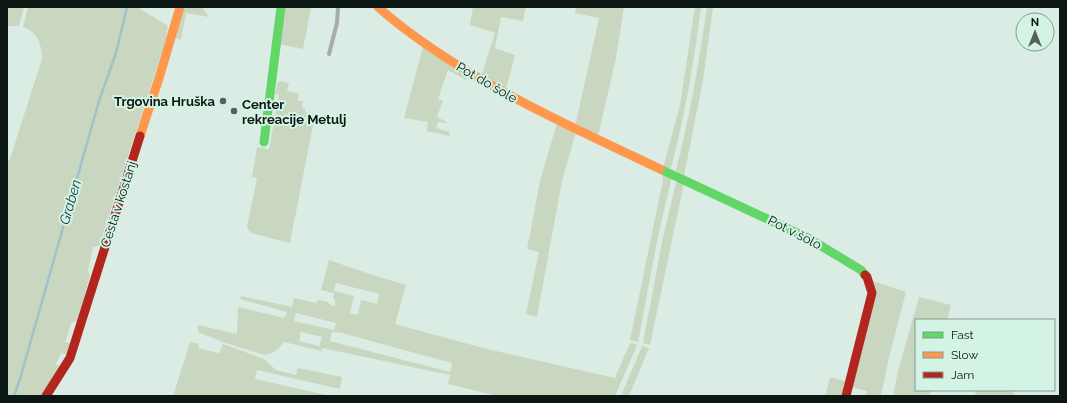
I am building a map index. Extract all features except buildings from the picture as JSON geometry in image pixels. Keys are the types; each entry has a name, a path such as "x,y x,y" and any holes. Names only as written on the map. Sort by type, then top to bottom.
{"street":[{"name":"Cesta v kostanj","path":"46,396 70,358 122,190 160,75 180,7"},
{"path":"264,142 281,7"},
{"name":"Pot do šole","path":"378,7 413,36 501,91 550,117 606,142"},
{"name":"Pot v šolo","path":"606,142 808,238 861,270 867,277 872,293 846,396"}],"lane":[{"path":"329,54 338,7"}],"green space":[{"path":"7,7 24,7 19,26 7,26"},
{"path":"28,7 137,7 168,26 166,39 99,246 93,247 88,271 90,275 78,322 72,322 65,342 72,344 66,355 61,353 56,364 59,366 42,396 7,396 7,161 10,159 42,59 40,44 36,36 28,29 23,27"},
{"path":"202,7 209,17 186,13 181,40 175,38 182,9"},
{"path":"284,7 311,7 303,49 278,44"},
{"path":"473,7 526,7 523,21 501,17 495,48 515,55 505,93 480,80 495,33 470,25"},
{"path":"576,7 624,7 616,58 598,136 575,127 599,18 575,13"},
{"path":"695,7 701,7 685,108 671,168 663,168 680,105"},
{"path":"707,7 713,7 703,80 684,176 676,170 694,89"},
{"path":"423,47 467,77 466,80 448,70 438,99 443,101 437,117 447,122 438,122 436,128 450,132 449,136 427,131 428,122 404,118"},
{"path":"278,81 289,83 287,91 299,93 298,101 303,101 302,108 305,109 305,112 315,115 290,243 251,233 247,227 257,178 252,177 257,147 269,149 279,95 275,94"},
{"path":"557,123 576,132 562,181 537,317 526,314 539,252 527,249 540,181"},
{"path":"663,173 671,179 671,181 658,236 638,342 630,340 663,180"},
{"path":"677,179 684,183 650,345 643,343 663,237"},
{"path":"329,260 406,285 395,324 483,348 615,378 630,343 637,345 615,396 497,396 448,384 450,375 322,348 321,351 284,342 275,351 264,355 223,342 198,332 198,325 237,334 238,307 284,318 287,312 240,299 241,296 292,307 294,298 316,303 318,300 328,302 329,304 335,306 335,300 333,298 334,293 321,290","holes":["336,283 379,294 377,304 361,300 358,315 350,313 354,296 334,291","296,313 336,323 334,330 294,321","301,332 322,337 319,346 299,341","332,332 338,332 452,363 450,372 330,341"]},
{"path":"873,281 906,292 889,357 881,396 866,396 867,391 852,387"},
{"path":"919,297 951,305 947,319 915,319 915,391 931,391 930,396 893,396 898,371"},
{"path":"190,342 199,344 198,348 218,353 220,352 223,344 264,359 276,370 296,375 298,368 342,377 340,389 257,370 255,379 331,396 173,396"},
{"path":"642,346 649,348 629,396 621,396"},
{"path":"830,377 847,382 843,396 825,396"},
{"path":"976,391 1014,391 1013,396 975,396"}],"waterway":[{"name":"Graben","path":"14,396 99,101 116,53 127,7"}],"traffic: fast":[{"path":"264,142 281,7"},
{"path":"660,169 808,238 861,270 865,275"}],"traffic: slow":[{"path":"140,136 180,7"},
{"path":"378,7 400,26 447,59 472,74 542,112 660,169"}],"traffic: jam":[{"path":"46,396 70,358 140,136"},
{"path":"846,396 872,293 865,275"}],"place":[{"name":"Trgovina Hruška","path":"223,101"},
{"name":"Center rekreacije Metulj","path":"234,111"}]}
